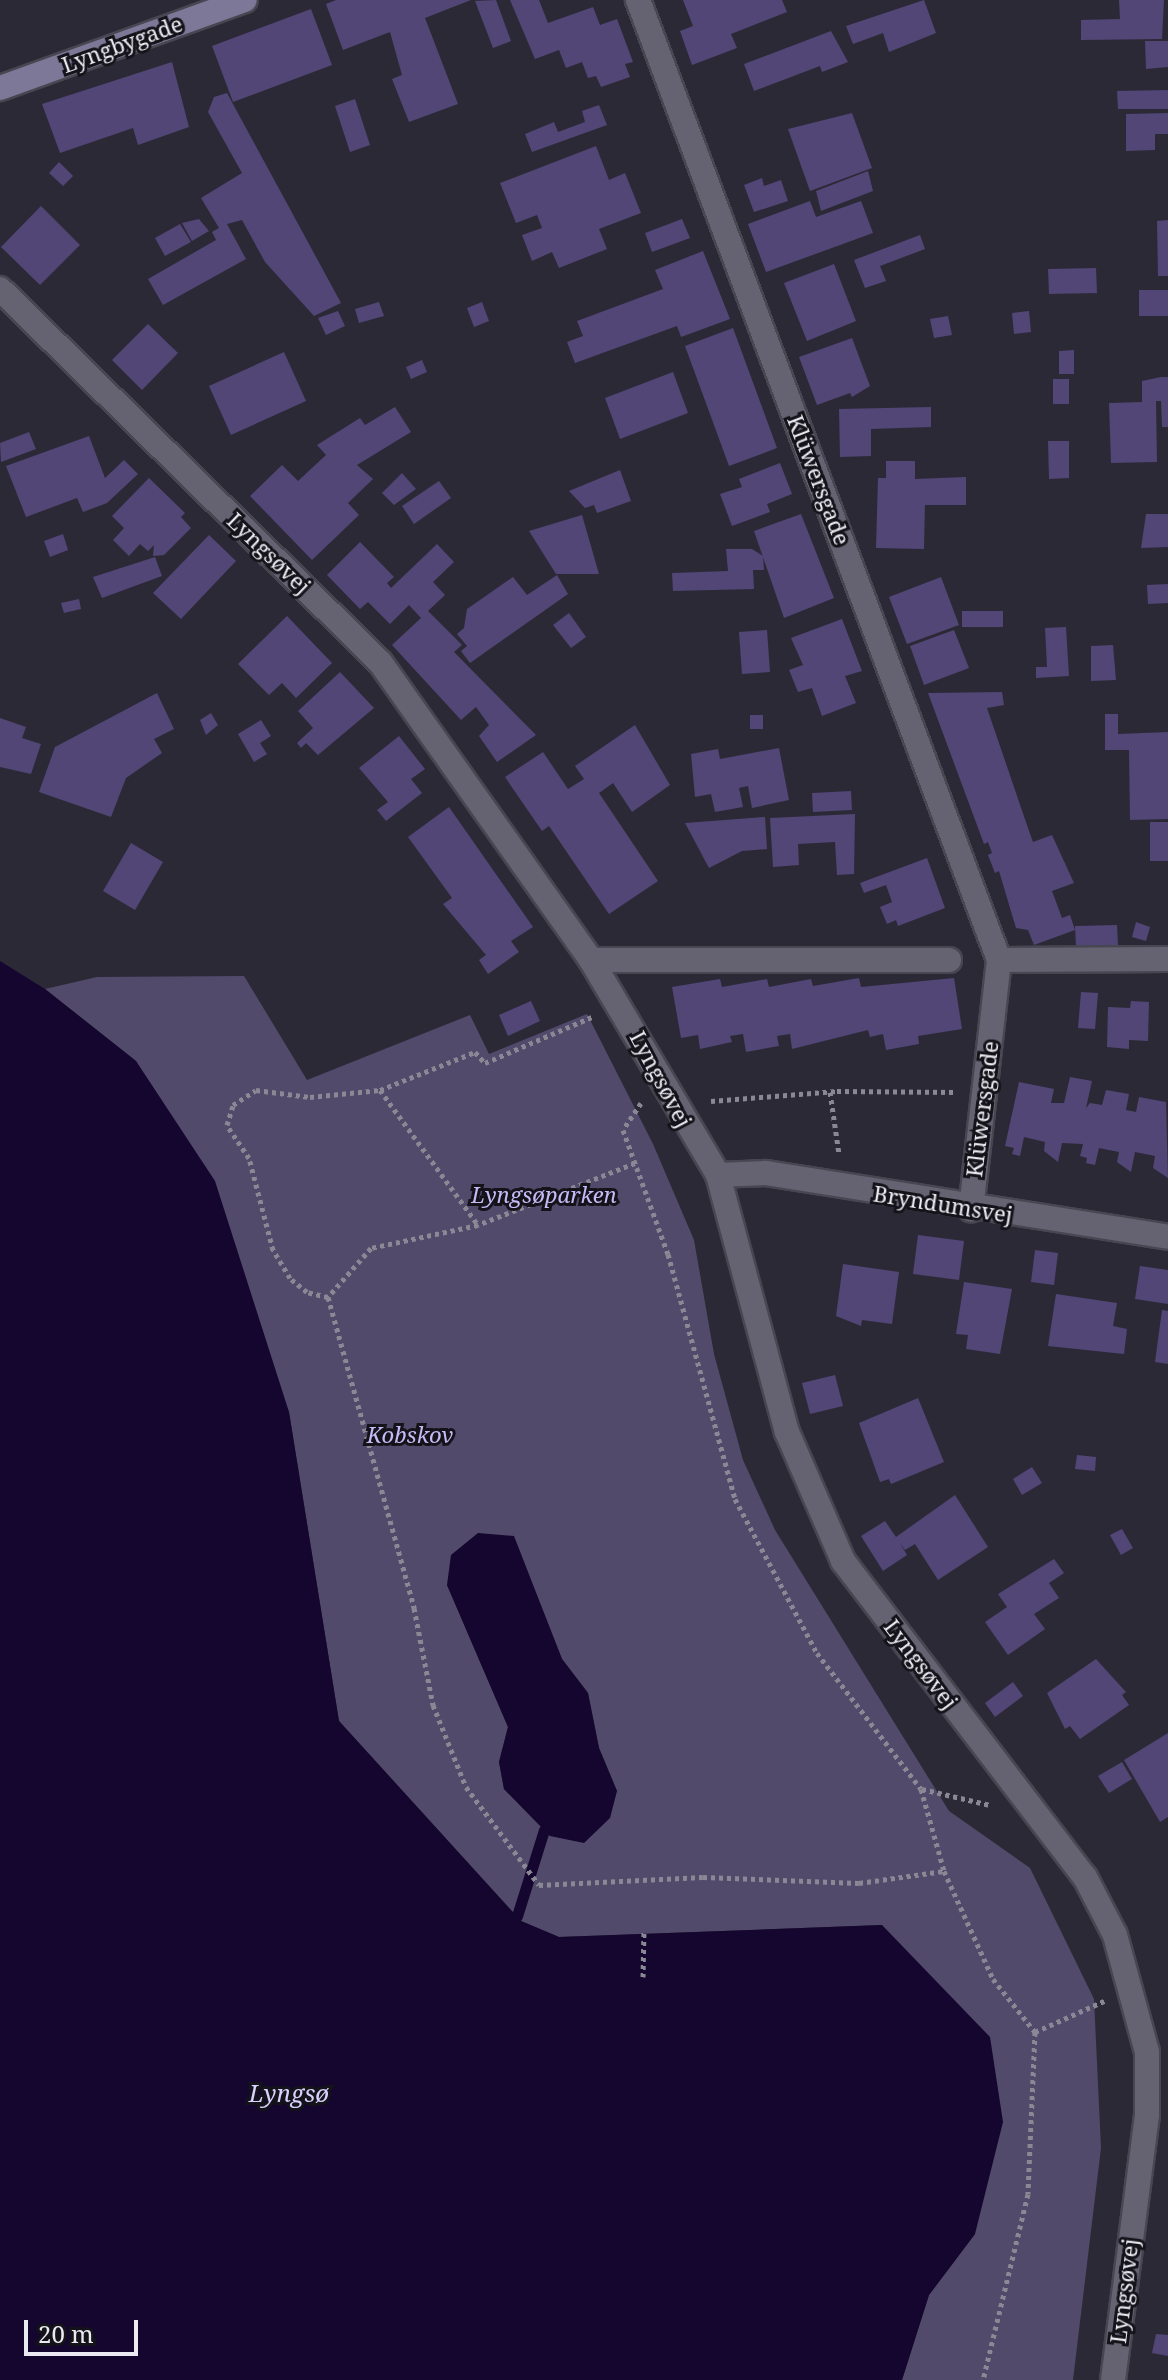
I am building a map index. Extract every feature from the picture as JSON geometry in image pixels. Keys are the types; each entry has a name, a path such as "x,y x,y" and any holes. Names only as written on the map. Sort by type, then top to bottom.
{"street":[{"name":"Lyngbygade","path":"0,88 245,0"},
{"name":"Klüwersgade","path":"638,0 999,960 971,1209"},
{"name":"Lyngsøvej","path":"0,289 380,662 591,960 718,1175 787,1432 843,1561 1085,1877 1115,1935 1132,1988 1147,2052 1147,2115 1113,2380"},
{"path":"999,960 1168,959"},
{"path":"591,960 949,960"},
{"name":"Bryndumsvej","path":"718,1175 766,1173 971,1209 1168,1237"}],"path":[{"path":"328,1297 307,1292 290,1278 273,1250 249,1158 227,1125 233,1105 256,1090 310,1097 380,1090 475,1052 485,1063 619,1004"},
{"path":"667,1089 638,1104 623,1130 668,1254 735,1499 752,1538 817,1653 921,1789 944,1871 993,1979 1035,2032 1028,2194 983,2380"},
{"path":"380,1090 478,1225"},
{"path":"710,1102 830,1092 985,1091"},
{"path":"830,1092 844,1187"},
{"path":"328,1297 371,1248 478,1225 635,1163"},
{"path":"328,1297 414,1608 433,1705 466,1787 533,1881 703,1877 859,1883 944,1871"},
{"path":"921,1789 1037,1815"},
{"path":"643,1977 644,1930"},
{"path":"1035,2032 1132,1988"}],"green space":[{"name":"Kobskov","path":"244,976 307,1080 470,1015 489,1054 587,1014 653,1144 694,1240 714,1354 743,1460 775,1530 949,1811 1030,1868 1094,1999 1101,2148 1073,2380 902,2380 929,2295 975,2234 882,1925 559,1937 521,1921 339,1721 289,1412 136,1061 45,989 97,977","holes":["526,1569 562,1659 588,1693 599,1748 617,1791 550,1836 504,1789 499,1762 508,1727 447,1585"]}],"water":[{"name":"Lyngsø","path":"0,961 45,989 136,1061 215,1181 289,1412 339,1721 521,1921 559,1937 882,1925 990,2037 1003,2122 975,2234 929,2295 902,2380 0,2380"},
{"path":"478,1533 514,1536 562,1659 588,1693 599,1748 617,1791 610,1818 584,1843 550,1836 504,1789 499,1762 508,1727 447,1585 451,1555"}],"building":[{"path":"336,0 471,0 425,18 458,104 409,122 392,79 402,75 390,32 343,50 326,4"},
{"path":"496,0 511,41 493,48 475,1"},
{"path":"510,0 539,0 548,23 593,7 600,25 617,19 633,62 625,64 630,77 601,87 596,76 588,78 582,62 566,68 559,50 535,59"},
{"path":"683,0 782,0 787,12 731,34 737,48 692,65 680,31 693,26"},
{"path":"924,0 936,33 889,52 883,33 853,44 846,26"},
{"path":"1119,0 1164,0 1162,39 1081,40 1081,20 1120,19"},
{"path":"311,9 332,65 233,102 212,46"},
{"path":"831,31 848,62 822,72 820,66 754,91 744,64"},
{"path":"1145,41 1168,41 1168,67 1146,69"},
{"path":"172,62 189,127 138,145 133,128 60,153 42,104"},
{"path":"1168,90 1168,109 1118,109 1117,91"},
{"path":"227,93 341,303 314,316 265,262 242,220 227,224 246,259 163,305 148,279 216,240 212,232 219,228 201,198 242,173 208,112 214,97"},
{"path":"355,99 370,145 350,152 335,106"},
{"path":"599,105 607,125 532,152 525,134 554,122 558,132 585,122 582,111"},
{"path":"852,113 872,168 810,191 788,129"},
{"path":"1168,113 1168,134 1155,134 1155,150 1126,151 1126,114"},
{"path":"596,146 609,180 625,173 641,213 599,229 607,249 559,268 552,252 532,261 522,235 542,228 537,215 516,223 500,183"},
{"path":"59,162 73,176 63,186 49,173"},
{"path":"868,171 873,191 821,211 816,191"},
{"path":"762,178 764,186 781,180 788,201 754,212 744,185"},
{"path":"810,201 816,217 861,201 873,233 766,272 748,224"},
{"path":"41,206 80,245 40,285 1,247"},
{"path":"199,219 209,231 192,241 182,223"},
{"path":"682,219 690,238 652,252 645,233"},
{"path":"1168,220 1168,276 1158,276 1157,221"},
{"path":"180,224 191,242 165,256 155,238"},
{"path":"920,235 925,249 880,266 886,281 865,288 854,260"},
{"path":"703,251 730,319 681,337 677,326 575,363 567,342 583,336 577,321 663,289 655,270"},
{"path":"834,264 856,321 807,341 784,283"},
{"path":"1096,268 1097,293 1049,294 1048,269"},
{"path":"1139,290 1168,290 1168,316 1139,316"},
{"path":"379,302 384,316 359,323 355,309"},
{"path":"482,302 489,321 474,327 467,308"},
{"path":"338,311 345,326 326,335 318,318"},
{"path":"1029,311 1031,332 1014,334 1012,313"},
{"path":"948,316 952,335 934,338 930,319"},
{"path":"148,324 178,353 142,390 112,360"},
{"path":"733,328 777,448 729,466 685,346"},
{"path":"852,338 870,386 852,397 850,393 817,405 799,357"},
{"path":"1074,350 1074,374 1059,374 1059,351"},
{"path":"284,352 306,401 231,435 209,386"},
{"path":"422,360 427,372 411,379 406,367"},
{"path":"673,372 688,413 620,439 605,398"},
{"path":"1168,377 1168,427 1162,427 1161,401 1156,401 1157,462 1111,463 1109,403 1142,402 1142,381"},
{"path":"1053,379 1069,379 1069,404 1053,404"},
{"path":"395,407 411,432 357,465 373,479 348,503 359,515 312,560 250,496 282,465 298,481 326,455 317,445 360,418 365,425"},
{"path":"931,407 931,427 871,429 871,456 840,457 839,409"},
{"path":"29,432 36,449 1,462 0,443"},
{"path":"89,436 105,478 124,460 138,474 107,503 83,512 77,498 26,517 6,466"},
{"path":"1048,441 1069,441 1069,478 1049,479"},
{"path":"886,461 915,461 915,479 966,477 966,505 925,505 924,549 876,548 878,478 886,478"},
{"path":"780,463 792,494 767,504 770,512 732,526 720,494 742,487 739,479"},
{"path":"620,470 631,501 597,513 594,505 585,508 569,491"},
{"path":"402,473 416,489 394,505 382,493"},
{"path":"149,478 185,513 181,517 191,528 164,555 153,556 154,545 148,551 140,544 129,556 113,540 124,528 112,516"},
{"path":"439,481 451,498 414,524 402,506"},
{"path":"801,514 834,598 784,618 754,531"},
{"path":"1146,514 1168,514 1168,547 1141,548"},
{"path":"582,515 599,574 556,574 529,531"},
{"path":"63,534 68,550 50,557 44,541"},
{"path":"209,535 236,561 181,619 153,593"},
{"path":"360,542 394,577 387,583 391,588 437,544 454,562 433,582 445,595 428,611 462,645 454,652 536,735 497,762 479,736 489,725 476,707 461,720 392,645 421,618 409,605 390,624 368,602 360,609 327,575"},
{"path":"726,549 752,549 763,556 764,570 753,570 754,589 673,591 672,573 728,571"},
{"path":"155,557 162,576 102,598 93,577"},
{"path":"557,575 568,594 470,663 461,651 467,646 457,634 464,628 467,609 513,577 527,595"},
{"path":"941,577 959,625 907,644 889,597"},
{"path":"1168,584 1168,603 1148,604 1147,585"},
{"path":"79,599 81,609 64,613 61,603"},
{"path":"962,611 1003,611 1003,627 962,627"},
{"path":"569,613 586,637 571,648 553,625"},
{"path":"287,616 332,663 296,698 282,683 269,695 238,664"},
{"path":"842,619 862,671 845,676 856,703 822,716 812,688 798,692 789,670 803,665 791,638"},
{"path":"1066,627 1069,676 1036,678 1036,667 1047,667 1045,628"},
{"path":"767,630 770,672 742,674 739,632"},
{"path":"954,630 969,668 924,685 910,646"},
{"path":"1113,645 1116,680 1091,681 1091,646"},
{"path":"340,672 374,708 318,755 306,743 301,748 297,743 313,728 298,711"},
{"path":"1002,692 1004,705 987,708 1033,842 1052,835 1074,883 1052,891 1062,918 1070,915 1075,930 1034,945 1028,930 1016,928 999,871 995,873 988,855 992,853 988,842 984,844 928,693"},
{"path":"157,693 174,729 154,739 162,753 126,778 111,817 39,792 55,747"},
{"path":"211,713 218,725 206,735 200,720"},
{"path":"1105,714 1118,714 1118,734 1168,732 1168,819 1130,820 1129,750 1105,750"},
{"path":"750,715 763,715 763,729 750,729"},
{"path":"0,718 26,727 22,738 41,744 31,774 0,767"},
{"path":"261,720 271,736 260,743 267,754 254,762 238,734"},
{"path":"635,725 670,785 632,812 613,783 599,793 658,881 609,914 549,826 542,831 505,777 543,752 568,789 584,779 575,766"},
{"path":"399,736 425,769 411,779 422,793 386,821 377,810 388,802 359,768"},
{"path":"779,748 789,800 752,808 748,786 739,788 743,807 715,812 711,794 695,797 691,754 718,749 720,759"},
{"path":"851,791 852,810 813,812 812,793"},
{"path":"449,807 533,927 511,941 519,952 488,974 479,960 486,955 443,904 452,898 408,837"},
{"path":"855,814 854,874 837,875 835,842 798,844 799,865 773,867 770,818"},
{"path":"765,817 767,849 742,851 709,868 685,823"},
{"path":"1150,822 1168,822 1168,861 1150,861"},
{"path":"131,843 163,862 135,910 103,891"},
{"path":"927,858 945,908 898,926 896,920 887,924 880,907 892,902 886,885 864,893 860,883"},
{"path":"1136,922 1150,927 1146,941 1132,937"},
{"path":"1117,925 1118,945 1076,947 1075,926"},
{"path":"859,978 861,987 954,978 962,1029 918,1036 919,1044 886,1050 883,1034 870,1037 868,1030 792,1049 790,1034 777,1036 779,1046 746,1052 743,1034 730,1036 732,1042 700,1049 698,1035 681,1038 672,987 720,979 722,987 767,979 769,987 811,979 813,986"},
{"path":"1081,992 1098,993 1095,1029 1078,1028"},
{"path":"531,1001 540,1021 508,1036 499,1015"},
{"path":"1131,1001 1149,1002 1148,1041 1129,1040 1129,1049 1107,1047 1108,1007 1130,1008"},
{"path":"1070,1077 1092,1081 1086,1108 1090,1103 1102,1105 1106,1090 1129,1094 1126,1110 1136,1112 1139,1097 1166,1102 1168,1178 1153,1168 1155,1156 1135,1152 1131,1172 1117,1162 1119,1152 1099,1148 1095,1165 1086,1163 1087,1158 1080,1156 1083,1144 1062,1143 1058,1162 1044,1151 1045,1142 1024,1137 1020,1156 1012,1154 1014,1148 1005,1146 1019,1082 1054,1089 1051,1103 1064,1103"},
{"path":"918,1235 964,1241 959,1280 913,1274"},
{"path":"1035,1250 1058,1253 1054,1285 1031,1282"},
{"path":"843,1264 899,1272 892,1324 862,1320 861,1326 836,1316"},
{"path":"1140,1266 1168,1270 1168,1304 1135,1299"},
{"path":"964,1282 1012,1289 1000,1354 966,1349 968,1335 956,1334"},
{"path":"1056,1294 1117,1303 1113,1326 1127,1329 1124,1354 1048,1346"},
{"path":"1162,1310 1168,1311 1168,1364 1155,1362"},
{"path":"835,1375 843,1406 810,1414 802,1383"},
{"path":"918,1398 944,1462 891,1484 889,1479 880,1482 859,1423"},
{"path":"1077,1455 1096,1457 1095,1471 1075,1469"},
{"path":"1032,1467 1042,1483 1022,1495 1013,1479"},
{"path":"955,1495 988,1547 938,1580 915,1544 905,1550 900,1543 907,1555 883,1571 861,1536 885,1521 896,1537"},
{"path":"1122,1529 1133,1548 1121,1555 1110,1535"},
{"path":"1054,1559 1064,1573 1049,1583 1059,1598 1034,1614 1045,1629 1008,1655 985,1622 1007,1607 998,1594"},
{"path":"1096,1659 1126,1692 1122,1695 1129,1705 1080,1739 1070,1726 1065,1729 1047,1693"},
{"path":"1013,1682 1023,1696 995,1717 985,1703"},
{"path":"1168,1733 1168,1817 1160,1822 1124,1760"},
{"path":"1122,1762 1132,1779 1109,1793 1098,1776"},
{"path":"1156,2334 1168,2335 1168,2356 1152,2353"}],"waterway":[{"path":"517,1916 544,1830"}],"park label":[{"name":"Lyngsøparken","path":"544,1195"}]}
